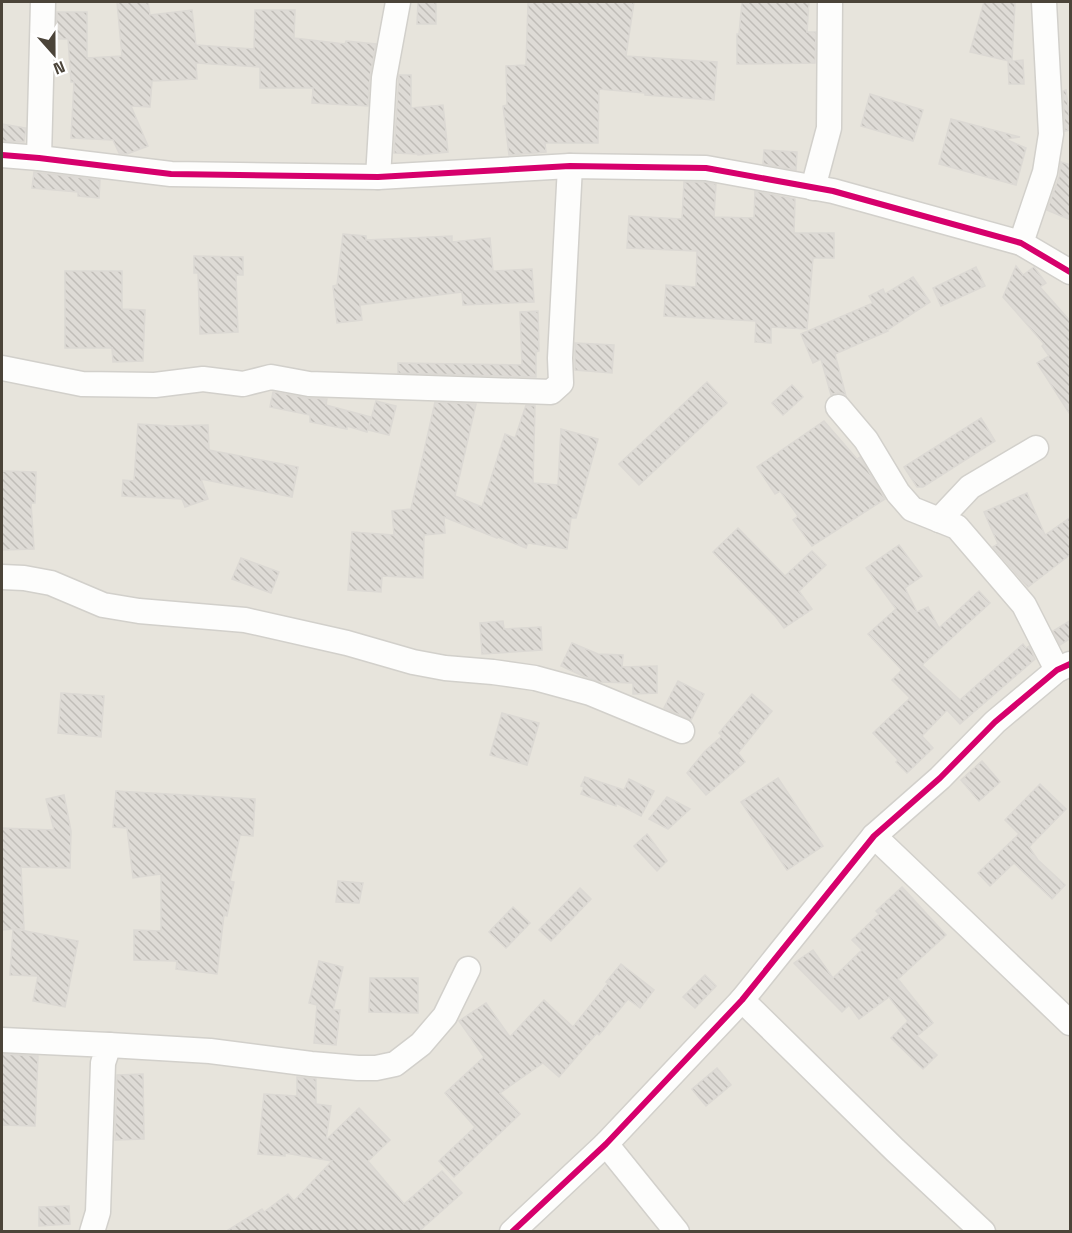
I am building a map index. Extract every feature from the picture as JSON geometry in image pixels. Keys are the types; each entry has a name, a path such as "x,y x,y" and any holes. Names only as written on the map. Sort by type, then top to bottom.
{"street":[{"path":"39,158 43,2"},
{"path":"378,177 384,78 398,2"},
{"path":"813,188 829,128 830,2"},
{"path":"1021,243 1045,172 1051,134 1044,2"},
{"path":"2,154 171,174 378,177 570,166 706,168 833,191 1021,243 1071,272"},
{"path":"2,368 82,384 155,386 204,380 243,384 272,377 309,384 551,392 561,383 560,358 570,166"},
{"path":"512,1232 606,1144 742,1000 874,836 940,778 995,722 1064,667 1024,604 957,527 912,509 898,493 866,440 838,407"},
{"path":"939,520 970,487 1035,448"},
{"path":"2,577 51,583 103,605 139,611 245,620 347,643 413,662 535,678 590,693 682,731"},
{"path":"874,836 1071,1023"},
{"path":"2,1040 210,1052 311,1064 376,1068 394,1064 421,1044 445,1016 468,969"},
{"path":"742,1000 982,1232"},
{"path":"92,1232 98,1212 102,1063 109,1046"},
{"path":"606,1144 677,1232"}],"shaded area":[{"path":"2,2 1070,2 1070,1231 2,1231"}],"building":[{"path":"117,2 148,2 150,15 192,10 196,45 254,49 255,10 295,10 294,38 345,44 346,41 376,44 370,76 368,106 312,103 313,88 260,88 260,67 196,63 197,79 152,81 150,107 131,106 148,146 127,154 119,153 113,140 71,138 74,82 71,82 68,39 56,39 57,12 87,12 87,58 122,56"},
{"path":"418,2 436,2 436,24 417,24"},
{"path":"528,2 634,2 626,56 717,62 714,100 599,89 598,143 545,143 546,152 509,155 503,106 507,105 506,66 526,65"},
{"path":"742,2 809,2 807,32 816,32 815,63 737,64 737,34 739,34"},
{"path":"984,2 1015,2 1012,61 1023,60 1024,84 1009,84 1009,61 970,52"},
{"path":"399,75 411,75 411,108 443,105 448,152 418,155 394,153"},
{"path":"1066,90 1071,130 1065,131 1063,91"},
{"path":"870,94 923,110 913,141 861,126"},
{"path":"951,119 1020,137 1005,139 1026,148 1016,185 939,164"},
{"path":"2,124 26,128 24,142 2,141"},
{"path":"764,150 797,152 796,170 763,164"},
{"path":"1061,162 1071,165 1071,220 1047,210 1059,177"},
{"path":"34,172 100,180 99,198 78,196 78,192 32,188"},
{"path":"684,182 716,184 714,217 754,218 755,191 795,199 794,233 834,233 834,258 813,258 807,329 771,327 771,343 755,342 756,321 664,316 666,285 696,287 697,251 627,248 629,216 682,219"},
{"path":"343,234 366,236 366,240 452,236 452,242 490,238 493,271 532,269 534,302 463,305 462,292 360,305 362,320 337,323 333,286 337,285"},
{"path":"194,256 243,257 243,275 236,275 238,332 200,334 198,273 194,273"},
{"path":"1016,266 1023,275 1034,267 1046,283 1040,287 1071,322 1071,416 1037,363 1049,356 1042,346 1044,344 1003,297"},
{"path":"976,267 985,286 941,306 933,288"},
{"path":"65,271 122,271 122,309 145,310 143,361 113,362 112,348 65,348"},
{"path":"913,277 930,302 888,331 835,354 846,396 842,393 831,395 821,359 813,363 801,334 873,303 869,296 883,289 885,294"},
{"path":"538,311 539,351 536,352 536,377 398,373 398,363 522,365 520,312"},
{"path":"575,343 614,345 612,373 575,370"},
{"path":"707,382 727,403 639,485 619,464"},
{"path":"792,385 803,397 783,415 772,403"},
{"path":"273,392 327,399 326,405 371,417 367,432 347,426 347,429 310,422 310,415 270,407"},
{"path":"376,401 396,406 389,435 368,430"},
{"path":"435,402 476,404 455,496 482,507 505,434 515,438 526,405 535,406 533,483 558,485 561,429 598,439 576,518 571,518 567,549 528,543 526,548 444,517 445,533 424,535 423,578 382,576 381,592 348,590 352,532 394,535 392,511 411,509"},
{"path":"981,418 995,441 923,487 917,487 904,467"},
{"path":"824,421 857,459 860,457 885,499 812,546 793,520 798,516 780,491 775,494 757,467"},
{"path":"138,424 208,425 209,450 298,467 292,497 201,479 208,499 185,507 182,499 122,496 123,480 134,481"},
{"path":"2,471 36,472 35,503 31,503 34,549 2,550"},
{"path":"1027,493 1045,535 1071,517 1071,554 1028,587 993,547 998,544 984,512"},
{"path":"738,528 785,576 812,551 826,565 799,591 812,609 784,628 713,552"},
{"path":"899,545 922,576 905,588 917,612 928,607 939,628 979,591 990,603 922,665 960,700 1023,644 1026,648 1029,646 1035,659 960,724 947,710 922,736 933,748 907,773 873,733 910,698 892,680 902,670 868,634 896,609 866,568"},
{"path":"241,558 279,572 271,593 232,579"},
{"path":"1071,620 1071,638 1060,645 1053,631"},
{"path":"503,621 504,629 541,627 542,650 482,654 480,623"},
{"path":"572,643 598,654 623,655 622,667 657,666 657,693 633,694 633,683 600,682 561,666"},
{"path":"678,681 704,694 691,720 664,708"},
{"path":"61,693 104,696 101,737 58,733"},
{"path":"752,694 772,711 738,753 745,762 706,795 687,773 705,751 722,736 719,733"},
{"path":"502,713 539,723 527,765 490,755"},
{"path":"982,761 1000,782 979,801 961,780"},
{"path":"585,777 624,790 629,779 654,791 641,816 616,803 616,806 581,794 584,787 581,786"},
{"path":"778,778 823,846 787,870 741,802"},
{"path":"1040,784 1066,809 1029,847 1038,860 1065,885 1052,899 1014,863 990,886 978,873 1019,834 1005,820"},
{"path":"116,791 255,799 253,836 240,835 230,881 234,882 227,916 224,915 217,974 176,969 177,961 134,960 134,930 161,931 161,874 133,878 127,828 113,827"},
{"path":"64,795 71,831 70,868 21,867 24,929 15,929 78,941 65,1007 33,1001 38,976 10,975 13,929 2,930 2,828 54,830 46,799"},
{"path":"667,797 690,809 668,829 649,819"},
{"path":"647,834 667,861 657,871 634,846"},
{"path":"338,881 363,883 359,903 336,902"},
{"path":"902,887 946,935 898,979 933,1023 917,1036 937,1055 923,1069 891,1038 908,1021 889,997 859,1019 849,1005 842,1012 794,963 813,950 833,978 862,950 852,940 879,914 876,911"},
{"path":"580,888 591,899 551,941 539,930"},
{"path":"513,907 530,923 506,948 489,932"},
{"path":"319,961 343,967 333,1010 340,1010 336,1045 314,1043 317,1005 309,1003"},
{"path":"621,964 654,990 640,1008 628,999 599,1035 597,1033 559,1077 543,1063 500,1093 520,1114 454,1177 439,1161 475,1127 445,1093 484,1057 459,1021 486,1003 510,1037 544,1000 573,1027"},
{"path":"705,975 716,986 695,1008 683,997"},
{"path":"370,978 418,978 418,1013 369,1012"},
{"path":"2,1054 38,1056 35,1126 2,1125"},
{"path":"717,1068 731,1085 706,1106 692,1089"},
{"path":"143,1074 144,1139 115,1140 117,1075"},
{"path":"297,1077 316,1079 316,1104 331,1106 326,1140 359,1108 390,1140 368,1161 404,1204 442,1171 462,1193 418,1232 225,1232 262,1209 264,1212 288,1194 294,1201 332,1161 285,1153 285,1156 258,1154 264,1094 297,1096"},
{"path":"69,1206 70,1224 39,1226 39,1207"}],"cycle path":[{"path":"2,155 171,174 378,177 570,166 706,168 833,191 1021,243 1070,272"},
{"path":"512,1232 606,1144 742,1000 874,836 940,778 995,722 1057,670 1070,664"}]}
